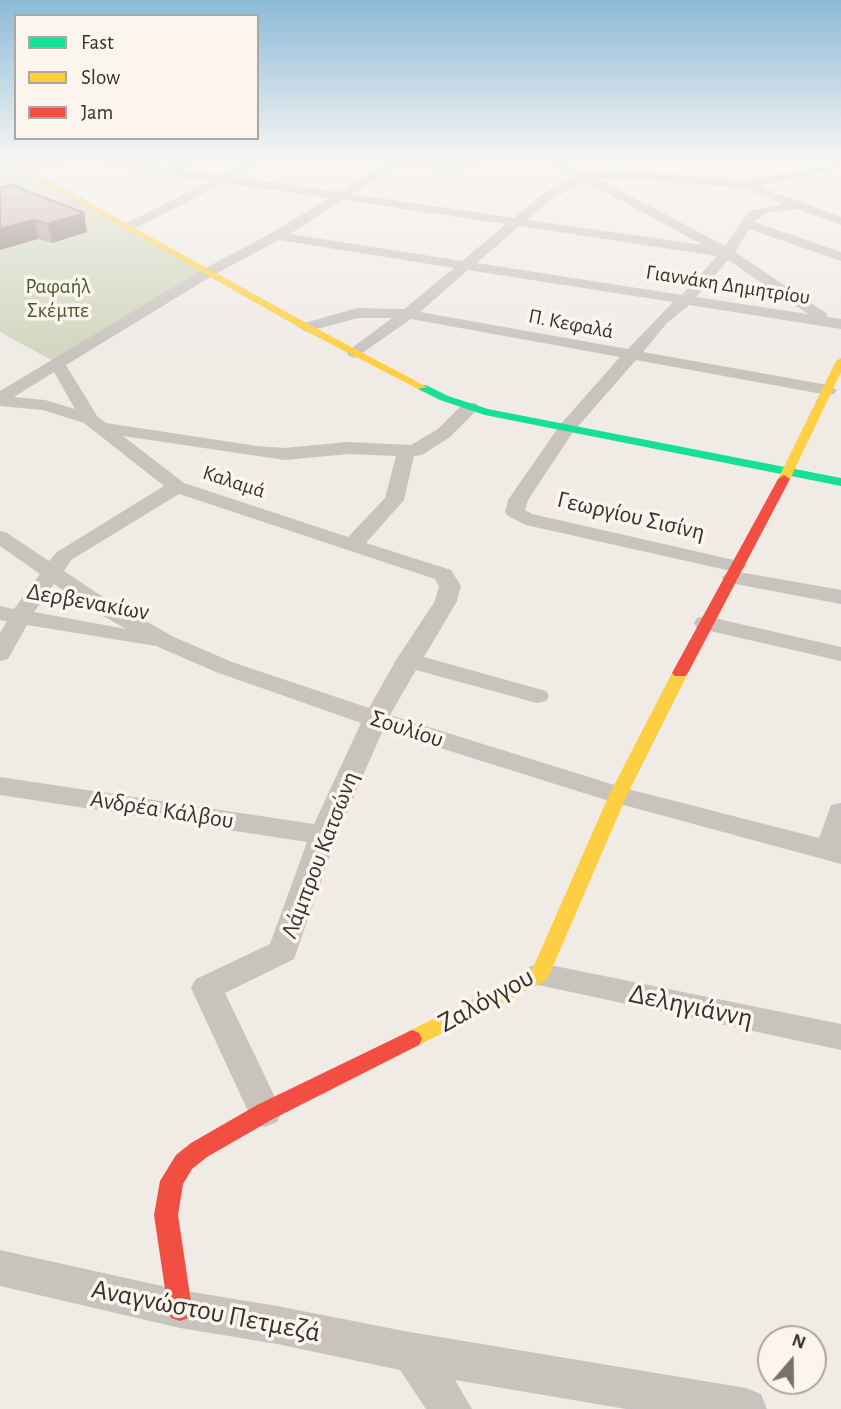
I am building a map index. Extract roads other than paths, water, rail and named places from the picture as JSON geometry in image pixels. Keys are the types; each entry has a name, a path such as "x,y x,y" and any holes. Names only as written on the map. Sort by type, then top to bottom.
{"street":[{"path":"124,224 306,327 444,398 470,407 566,429 841,482"},
{"path":"130,227 136,224"},
{"path":"0,400 207,273 296,224"},
{"path":"355,353 408,314 514,224"},
{"path":"520,224 727,253"},
{"path":"672,224 727,253 835,323"},
{"path":"566,429 662,320 685,300 727,253 746,224"},
{"path":"748,224 841,257"},
{"name":"Γιαννάκη Δημητρίου","path":"277,236 835,323"},
{"name":"Π. Κεφαλά","path":"306,327 358,313 408,314 828,390"},
{"name":"Ζαλόγγου","path":"180,1309 166,1215 172,1181 184,1162 199,1150 265,1112 540,975 618,795 705,623 788,471 841,361"},
{"name":"Καλαμά","path":"57,363 96,423 177,487 443,575"},
{"path":"0,400 45,405 96,423 257,452 285,454 348,448 406,451 428,446 470,407"},
{"name":"Γεωργίου Σισίνη","path":"566,429 518,499 515,512 526,519 841,597"},
{"path":"352,545 394,500 406,451"},
{"path":"0,654 10,614 64,556 177,487"},
{"name":"Σουλίου","path":"0,537 51,573 166,642 224,667 375,719 618,795 835,853"},
{"name":"Λάμπρου Κατσώνη","path":"265,1112 207,988 283,951 323,835 375,719 408,660 446,601 450,586 443,575"},
{"name":"Δερβενακίων","path":"10,614 166,642"},
{"path":"705,623 841,654"},
{"path":"408,660 537,696"},
{"name":"Ανδρέα Κάλβου","path":"0,786 323,835"},
{"path":"835,853 841,813"},
{"name":"Δεληγιάννη","path":"540,975 841,1037"},
{"name":"Αναγνώστου Πετμεζά","path":"0,1268 180,1309 406,1352 746,1409"},
{"path":"406,1352 451,1409"}],"park label":[{"name":"Ραφαήλ Σκέμπε","path":"58,299"}]}
